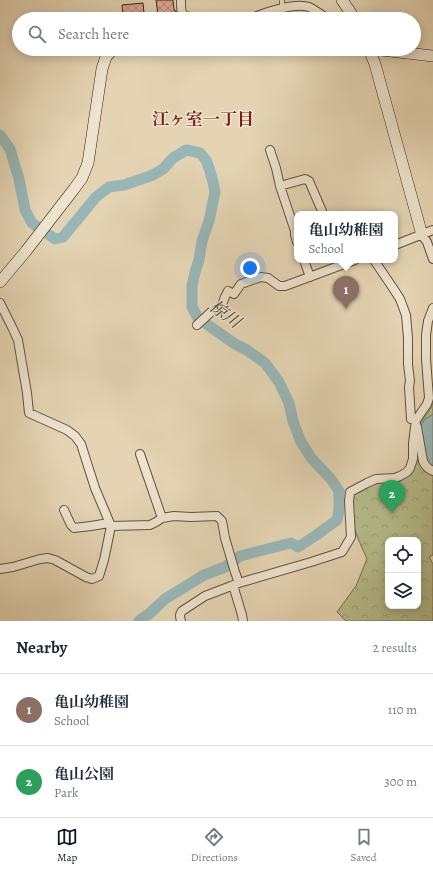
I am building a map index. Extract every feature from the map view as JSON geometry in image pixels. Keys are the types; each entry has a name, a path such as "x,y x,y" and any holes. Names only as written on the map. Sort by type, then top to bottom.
{"main road":[{"path":"342,0 348,12"},
{"path":"421,55 433,56"},
{"path":"0,282 26,251 82,178 88,163 102,69 107,56"},
{"path":"371,56 375,64 422,234"}],"street":[{"path":"181,0 181,12"},
{"path":"270,12 302,6 316,12"},
{"path":"270,150 280,186 294,225"},
{"path":"280,186 302,179 309,181 322,211"},
{"path":"398,244 433,230"},
{"path":"422,234 427,242 433,259"},
{"path":"305,263 310,276"},
{"path":"329,263 331,269"},
{"path":"197,324 211,312 219,309 228,291 234,294 241,284 261,277 268,278 279,286 285,286 347,263"},
{"path":"376,263 400,299 406,315 411,419 416,422 423,461 425,465 433,471"},
{"path":"0,303 18,340 29,413 67,430 75,436 81,444 95,488 110,524 104,560 99,576 92,578 86,577 55,560 48,558 0,569"},
{"path":"181,621 180,614 182,611 206,596 236,584 342,552 351,537 350,492 376,479 395,478 407,472 412,464 416,422 429,398 426,335 428,321 433,308"},
{"path":"140,454 162,518"},
{"path":"64,510 74,528 110,524 150,525 162,518 174,516 217,516 222,521 228,552 235,572 243,621"}],"lane":[{"path":"282,0 282,9"}],"green space":[{"path":"433,402 433,555 429,557 433,564 433,621 346,621 337,612 356,586 367,559 352,519 351,502 353,493 367,485 404,476 420,424"}],"water":[{"path":"433,414 433,466 429,465 424,458 419,430 424,420"}],"building":[{"path":"156,0 173,0 174,10 176,12 158,12"},
{"path":"143,3 144,12 123,12 122,5"}],"waterway":[{"name":"椋川","path":"0,135 10,149 19,179 25,210 32,223 55,239 63,237 96,197 109,187 124,185 153,175 163,169 173,158 186,150 200,153 206,160 215,192 192,286 192,307 198,318 265,363 279,382 289,403 293,421 301,442 312,459 331,479 339,491 339,510 337,520 315,536 298,547 291,543 240,556 225,567 204,575 165,599 139,621"}],"place":[{"name":"亀山幼稚園","path":"346,309"},
{"name":"亀山公園","path":"392,513"}],"district":[{"name":"江ヶ室一丁目","path":"203,119"}]}
